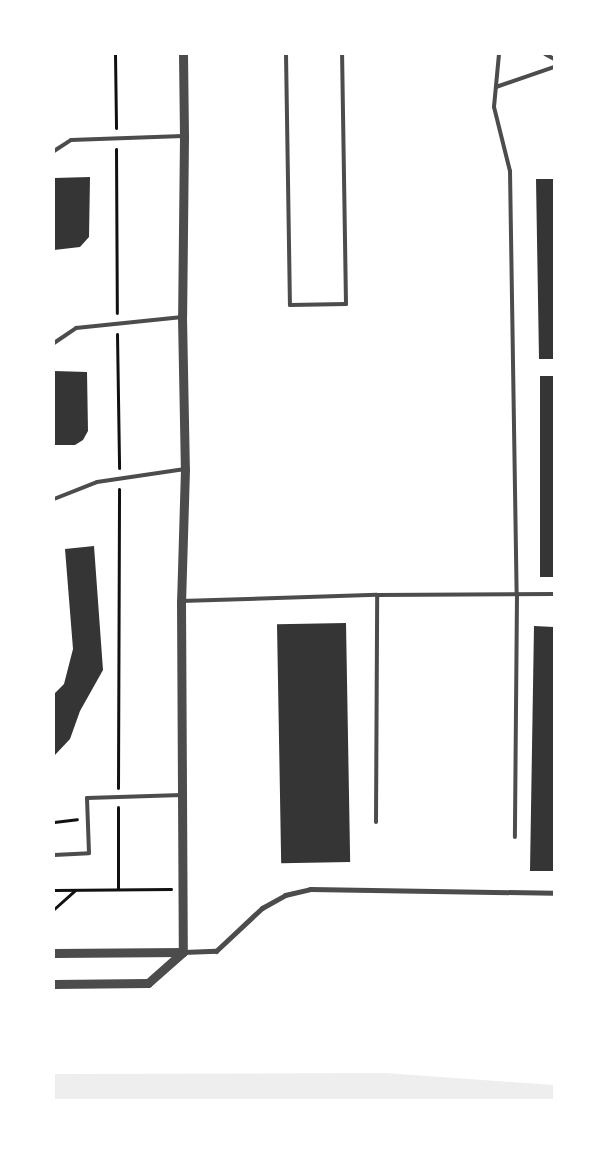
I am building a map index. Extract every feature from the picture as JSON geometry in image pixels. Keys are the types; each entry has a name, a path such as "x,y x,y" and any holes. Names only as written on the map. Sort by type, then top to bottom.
{"street":[{"path":"54,984 148,983 183,952 181,601 185,469 182,317 184,136 182,54"},
{"path":"54,953 216,951 262,908 286,895 310,889 554,893"}],"lane":[{"path":"286,54 290,305 346,304 342,54"},
{"path":"499,54 494,107 510,171 517,595 515,837"},
{"path":"545,54 554,59"},
{"path":"496,87 554,67"},
{"path":"54,151 71,140 184,136"},
{"path":"54,343 76,328 182,317"},
{"path":"54,499 97,482 185,469"},
{"path":"181,601 377,595 554,594"},
{"path":"376,822 377,595"},
{"path":"54,855 89,853 87,798 182,795"}],"path":[{"path":"54,822 88,817"},
{"path":"54,890 184,890"},
{"path":"54,909 75,890"}],"shaded area":[{"path":"385,1073 554,1085 554,1100 54,1100 54,1074"}],"building":[{"path":"90,177 89,237 80,247 54,250 54,178"},
{"path":"536,179 554,179 554,359 539,359"},
{"path":"54,371 87,372 88,431 83,440 75,445 54,445"},
{"path":"540,376 554,376 554,577 540,577"},
{"path":"94,546 103,670 80,711 70,739 54,756 54,694 64,684 73,649 65,549"},
{"path":"346,623 350,862 281,863 277,624"},
{"path":"534,626 554,627 554,871 530,871"}]}
